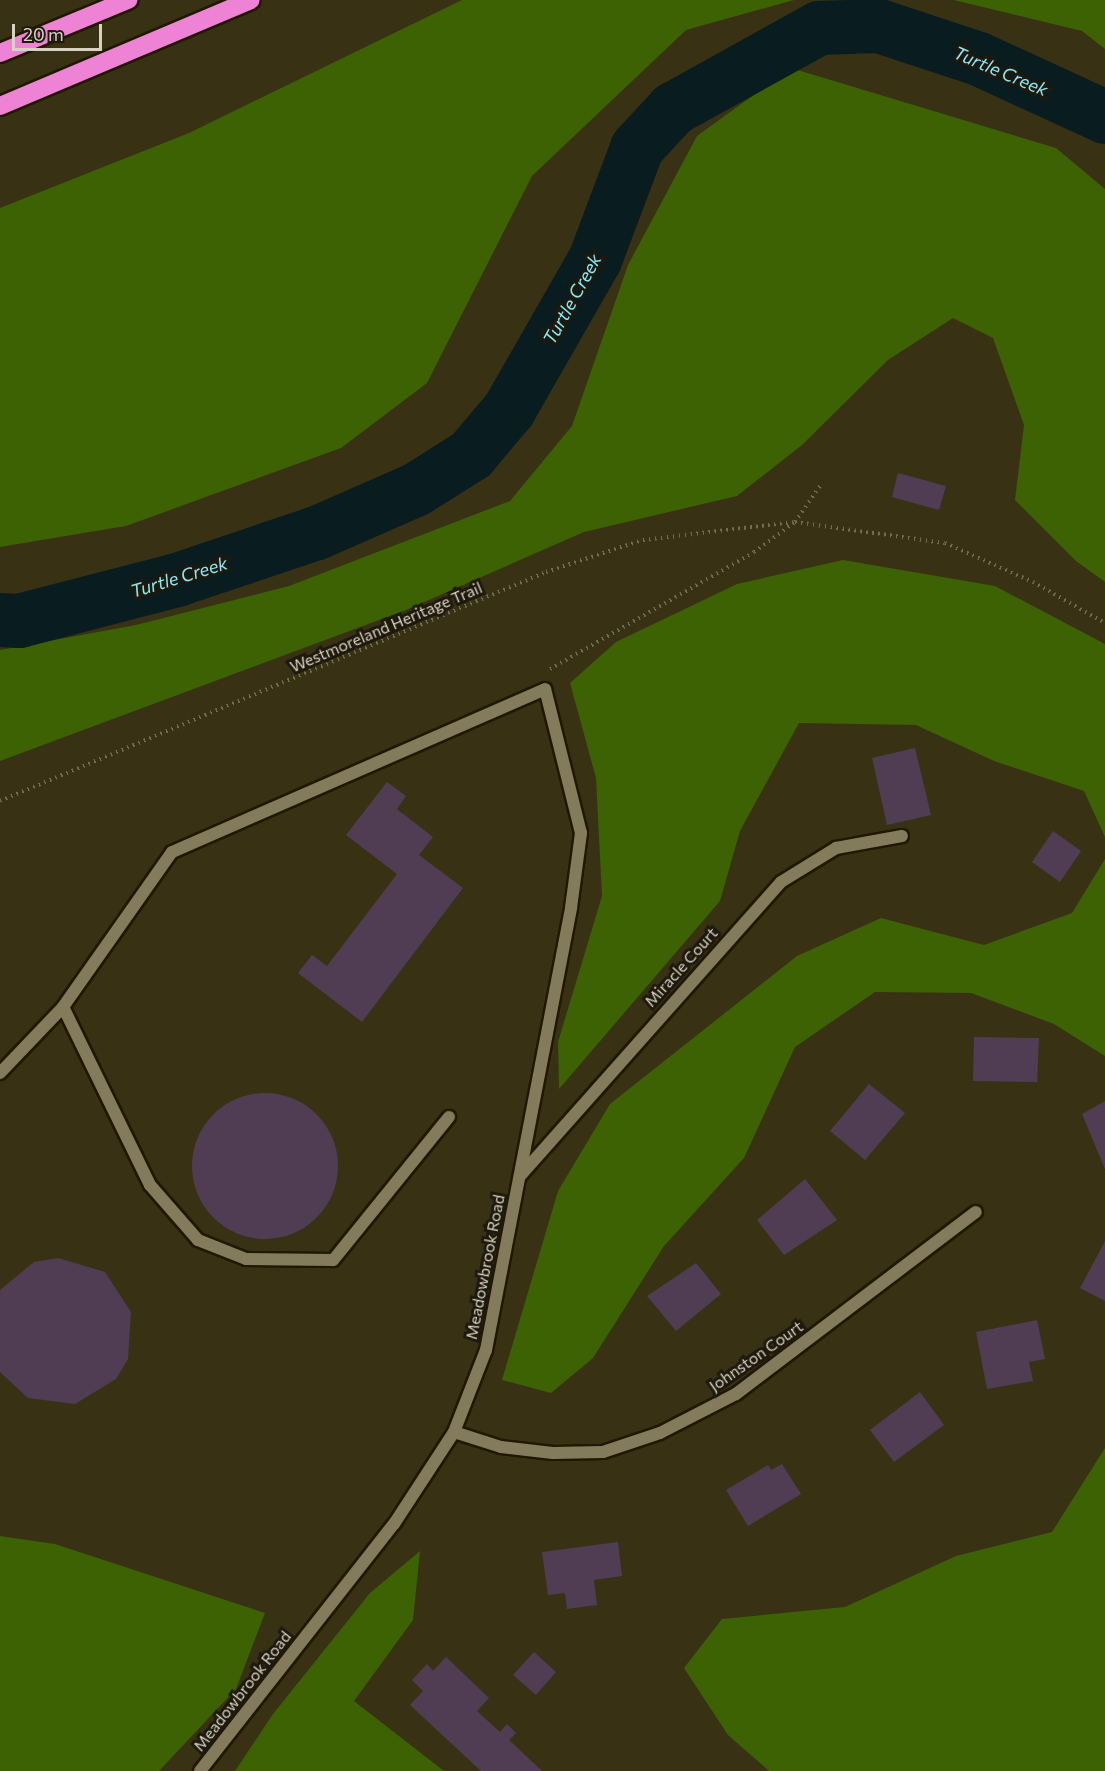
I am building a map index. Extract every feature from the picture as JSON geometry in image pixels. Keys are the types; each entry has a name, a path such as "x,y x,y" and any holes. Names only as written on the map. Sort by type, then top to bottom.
{"highway":[{"path":"0,53 128,0"},
{"path":"0,106 251,0"}],"street":[{"path":"0,1073 63,1007 172,852 545,689"},
{"name":"Meadowbrook Road","path":"200,1771 394,1524 454,1432 486,1350 520,1176 581,833 545,689"},
{"name":"Miracle Court","path":"520,1176 781,882 836,848 902,836"},
{"path":"63,1007 150,1185 198,1240 246,1259 333,1260 449,1117"},
{"name":"Johnston Court","path":"454,1432 501,1447 553,1453 603,1452 660,1433 736,1394 976,1212"}],"path":[{"path":"545,689 547,671 754,552 795,522 822,483"},
{"name":"Westmoreland Heritage Trail","path":"0,801 546,572 643,540 795,522 945,543 1033,582 1105,623"}],"green space":[{"path":"462,0 794,0 686,30 532,176 427,383 341,448 126,526 0,547 0,208 189,133"},
{"path":"954,0 1105,0 1105,49 1082,31"},
{"path":"791,68 1056,148 1105,189 1105,582 1076,561 1015,500 1024,425 993,338 953,318 888,360 802,445 737,496 584,532 406,610 0,761 0,650 136,625 289,586 510,501 572,426 628,265 697,136"},
{"path":"843,560 995,586 1105,644 1105,837 1084,791 994,761 916,725 799,723 740,831 720,901 559,1089 558,1042 602,896 596,778 570,683 616,642 737,584"},
{"path":"1105,859 1105,1056 1054,1024 971,993 875,992 795,1047 744,1158 664,1246 593,1358 551,1393 502,1380 558,1191 610,1104 797,956 881,918 984,945 1072,913"},
{"path":"1105,1448 1105,1771 769,1771 728,1735 684,1668 722,1619 845,1607 956,1556 1052,1532"},
{"path":"0,1536 55,1544 265,1613 236,1689 159,1771 0,1771"},
{"path":"420,1551 413,1620 354,1701 444,1771 235,1771 273,1714 370,1593"}],"building":[{"path":"898,473 946,486 939,510 892,497"},
{"path":"915,748 931,815 887,825 872,758"},
{"path":"387,782 406,796 397,809 433,837 419,855 463,888 362,1022 298,973 312,955 327,966 397,874 346,835"},
{"path":"1053,831 1081,851 1060,882 1032,862"},
{"path":"974,1037 1039,1038 1037,1082 973,1081"},
{"path":"869,1084 905,1113 865,1160 830,1131"},
{"path":"265,1093 293,1098 317,1114 333,1138 338,1166 333,1194 317,1218 293,1234 265,1239 237,1234 213,1218 197,1194 192,1166 197,1138 213,1114 237,1098"},
{"path":"1105,1101 1105,1169 1082,1114"},
{"path":"805,1179 837,1220 784,1255 757,1220"},
{"path":"1105,1241 1105,1301 1080,1288"},
{"path":"58,1258 105,1272 131,1312 128,1359 116,1379 75,1404 28,1398 0,1372 0,1290 34,1262"},
{"path":"696,1263 721,1294 676,1331 647,1296"},
{"path":"1037,1320 1045,1359 1029,1362 1033,1381 987,1389 976,1332"},
{"path":"920,1392 944,1425 894,1462 870,1430"},
{"path":"782,1464 801,1494 748,1526 726,1490 768,1465 771,1470"},
{"path":"618,1542 622,1576 594,1580 597,1605 567,1609 565,1593 548,1595 542,1552"},
{"path":"534,1652 556,1672 536,1695 513,1675"},
{"path":"446,1657 489,1698 477,1711 500,1732 507,1724 516,1733 509,1740 542,1771 481,1771 410,1705 423,1691 412,1680 427,1664 433,1671"}],"waterway":[{"name":"Turtle Creek","path":"0,620 19,621 177,580 317,533 417,489 471,455 509,410 595,260 637,148 673,109 819,28 879,26 979,59 1105,117"}]}
